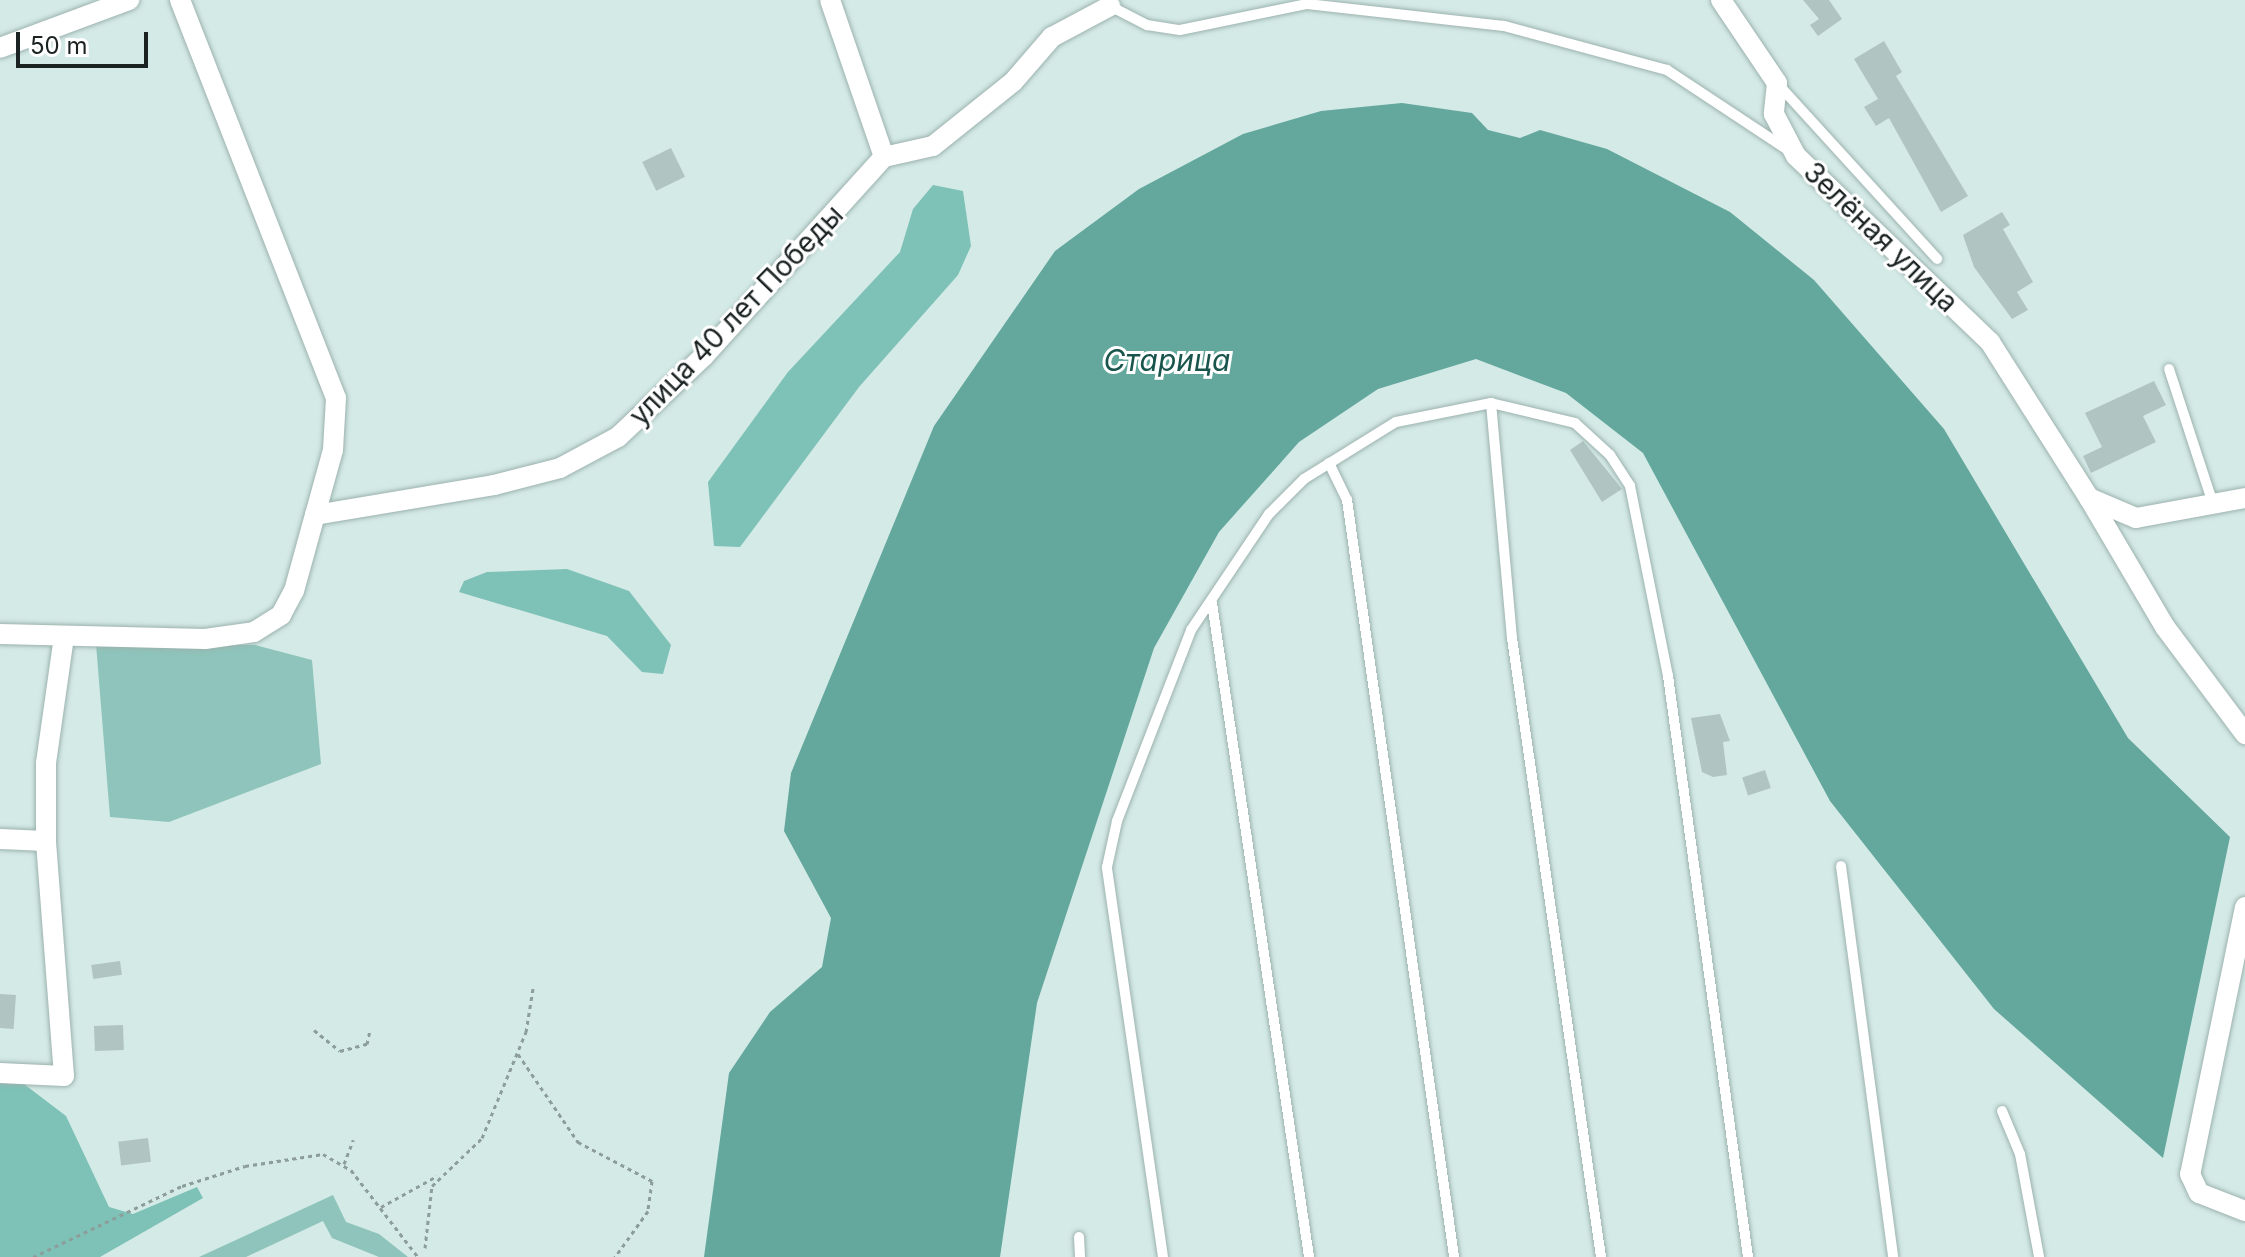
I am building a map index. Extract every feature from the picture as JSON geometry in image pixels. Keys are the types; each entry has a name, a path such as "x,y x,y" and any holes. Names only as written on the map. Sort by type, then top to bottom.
{"street":[{"path":"0,48 129,0"},
{"path":"0,634 64,637 254,632 281,615 294,591 333,450 336,398 180,0"},
{"path":"830,0 884,157 933,146 1013,82 1052,37 1110,6"},
{"path":"1721,0 1777,83"},
{"name":"Зелёная улица","path":"1777,83 1774,114 1796,156 1990,342 2089,498 2165,627 2245,734"},
{"name":"улица 40 лет Победы","path":"315,515 494,485 560,468 618,437 767,290 884,157"},
{"path":"2089,498 2136,518 2245,498"},
{"path":"0,1073 64,1076 46,841 46,763 64,637"},
{"path":"0,839 46,841"},
{"path":"2245,907 2190,1174 2199,1193 2245,1211"}],"lane":[{"path":"1110,6 1147,25 1180,30 1307,4 1504,26 1667,70 1796,156"},
{"path":"1777,83 1937,259"},
{"path":"2169,369 2214,505"},
{"path":"1491,403 1512,638 1601,1257"},
{"path":"1163,1257 1107,867 1117,821 1185,644 1269,514 1329,463 1396,422 1491,403 1575,423 1610,455 1630,486 1668,676 1748,1257"},
{"path":"1329,463 1347,500 1454,1257"},
{"path":"1212,603 1309,1257"},
{"path":"1841,866 1893,1257"},
{"path":"2002,1111 2020,1154 2039,1257"},
{"path":"1079,1237 1080,1257"}],"path":[{"path":"381,1207 439,1176 482,1138 518,1054 533,989"},
{"path":"314,1030 340,1051 367,1044 370,1030"},
{"path":"518,1054 578,1142 652,1181 648,1211 615,1257"},
{"path":"344,1164 353,1140"},
{"path":"33,1257 245,1166 323,1154 344,1164 418,1257"},
{"path":"425,1248 439,1176"}],"shaded area":[{"path":"933,185 963,191 971,246 958,275 859,387 740,547 714,546 708,482 788,372 900,252 913,209"},
{"path":"567,569 629,591 671,645 663,674 642,672 607,636 459,592 464,581 487,572"},
{"path":"96,644 255,645 312,660 321,764 169,822 110,817"},
{"path":"0,1077 16,1078 66,1116 109,1207 133,1214 197,1187 203,1198 100,1257 0,1257"},
{"path":"333,1195 346,1222 379,1234 408,1257 379,1257 332,1238 323,1221 246,1257 199,1257"}],"water":[{"name":"Старица","path":"1402,103 1472,113 1488,130 1520,138 1540,130 1607,149 1730,212 1814,280 1944,429 2128,738 2230,837 2163,1158 1994,1009 1830,801 1643,453 1566,393 1476,359 1378,389 1299,442 1219,532 1154,648 1037,1003 1000,1257 704,1257 729,1073 770,1012 822,967 831,918 784,831 791,773 934,426 1055,251 1139,189 1243,134 1321,111"}],"building":[{"path":"1803,0 1829,0 1842,19 1818,36 1810,25 1819,19"},
{"path":"1884,41 1902,72 1896,76 1968,196 1941,212 1889,118 1876,126 1864,107 1878,99 1854,59"},
{"path":"671,148 685,177 656,191 642,162"},
{"path":"2002,212 2010,225 2003,229 2033,282 2017,292 2028,310 2012,319 1974,267 1963,235"},
{"path":"2154,381 2166,405 2143,416 2156,442 2091,473 2083,456 2102,447 2085,413"},
{"path":"1583,441 1622,489 1602,502 1570,450"},
{"path":"1720,714 1730,741 1723,742 1727,775 1713,777 1702,772 1691,718"},
{"path":"1765,770 1771,788 1748,795 1742,777"},
{"path":"120,961 122,975 93,979 91,965"},
{"path":"0,994 16,995 14,1029 0,1028"},
{"path":"123,1025 124,1050 95,1051 94,1026"},
{"path":"148,1138 151,1162 121,1165 118,1142"}]}
